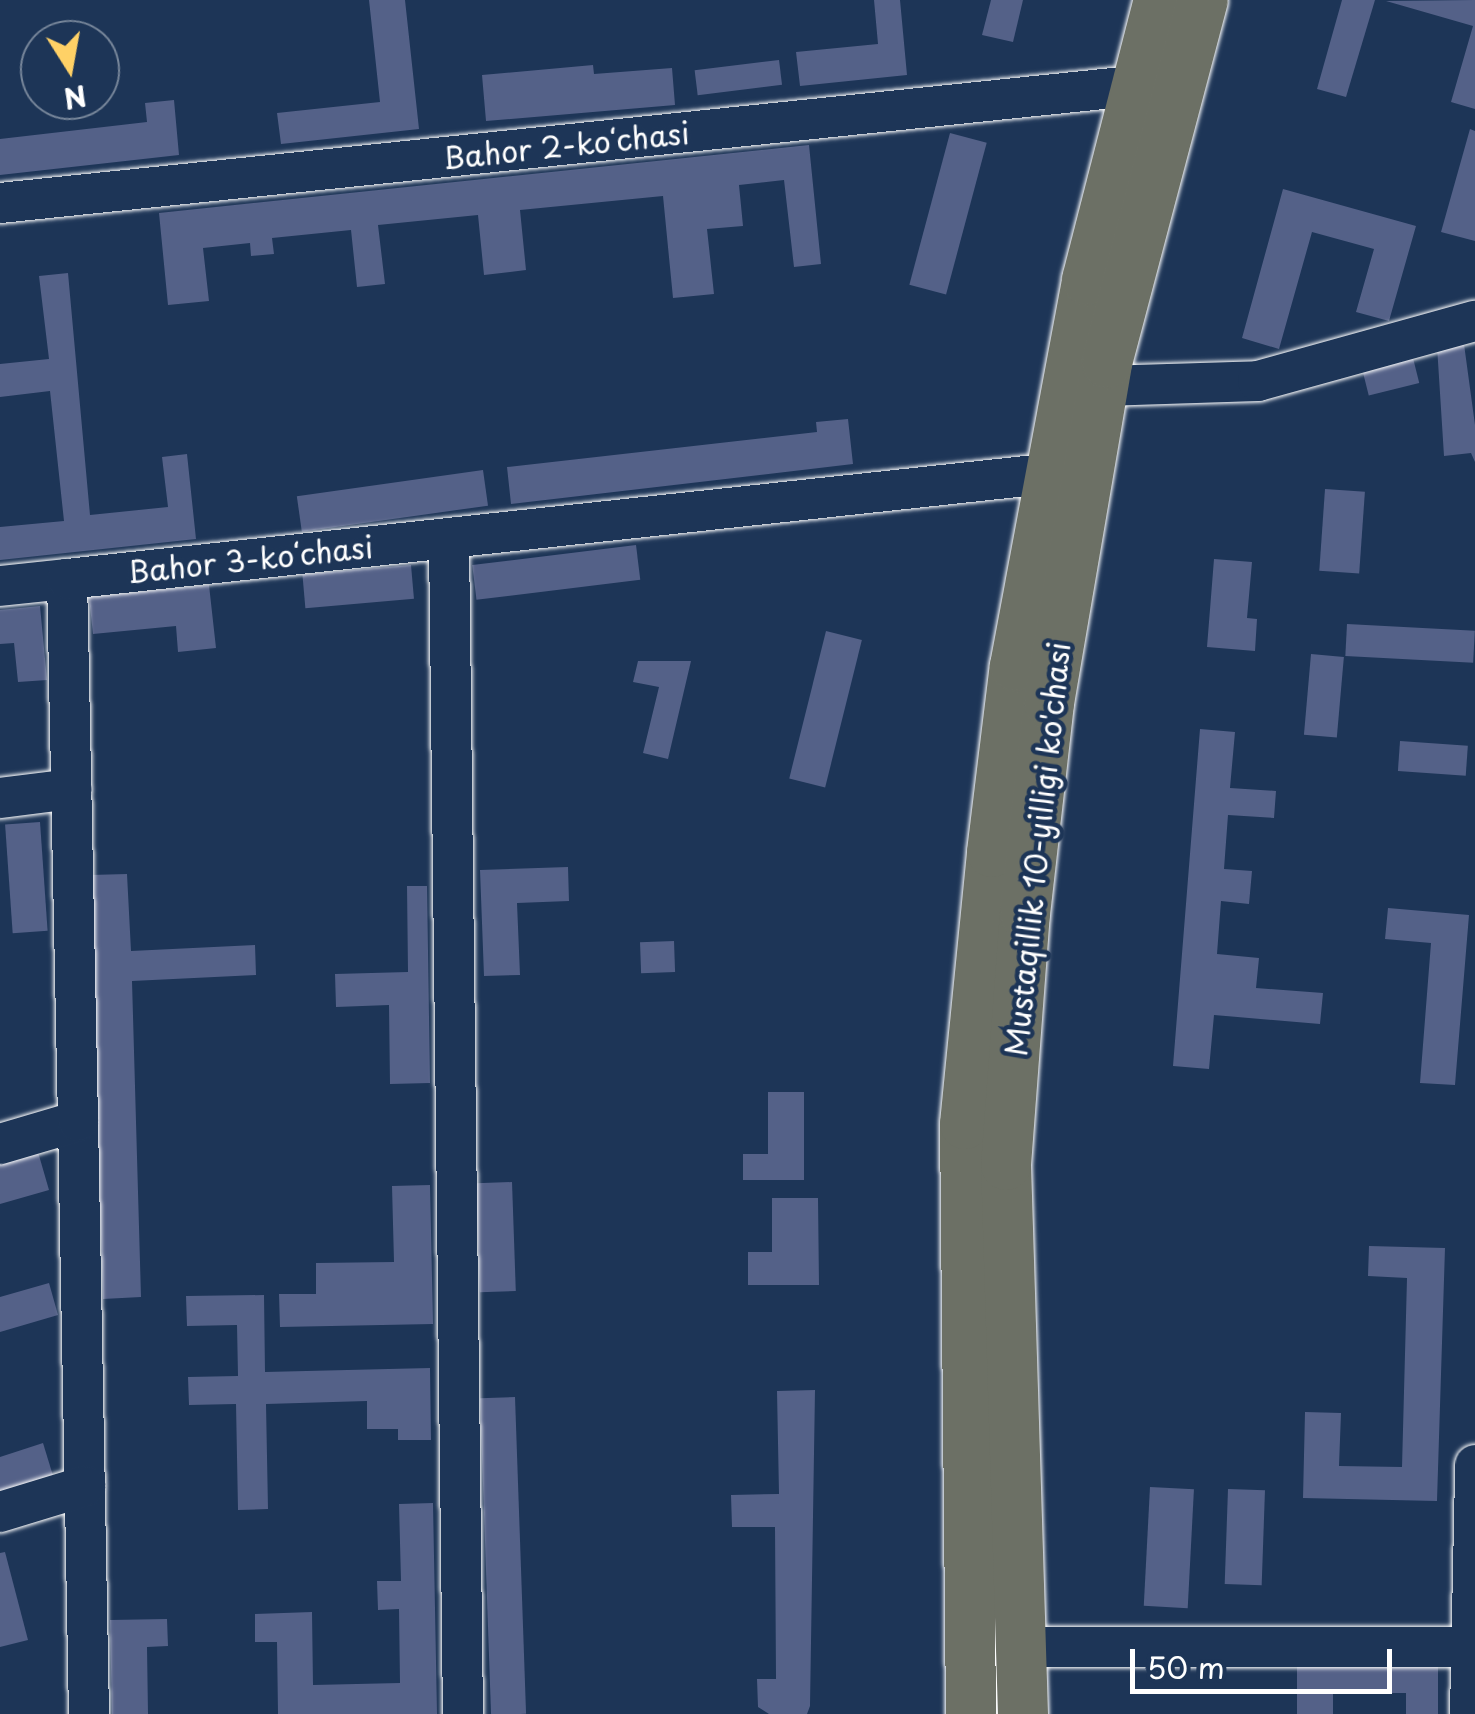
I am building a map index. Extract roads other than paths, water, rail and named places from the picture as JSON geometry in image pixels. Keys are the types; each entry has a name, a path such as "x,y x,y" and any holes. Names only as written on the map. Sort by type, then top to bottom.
{"main road":[{"name":"Mustaqillik 10-yilligi ko'chasi","path":"970,1714 965,1124 1015,666 1133,86 1159,0"},
{"name":"Mustaqillik 10-yilligi ko'chasi","path":"1022,1714 1006,1165 1049,702 1102,386 1204,0"}],"street":[{"name":"Bahor 2-koʻchasi","path":"0,203 1133,86"},
{"path":"1102,386 1258,381 1475,322"},
{"name":"Bahor 3-koʻchasi","path":"0,586 1054,472"},
{"path":"449,538 463,1714"},
{"path":"67,578 89,1714"},
{"path":"0,798 71,789"},
{"path":"0,1144 78,1121"},
{"path":"1470,1714 1475,1465"},
{"path":"0,1512 84,1486"},
{"path":"1022,1647 1473,1648"}]}
